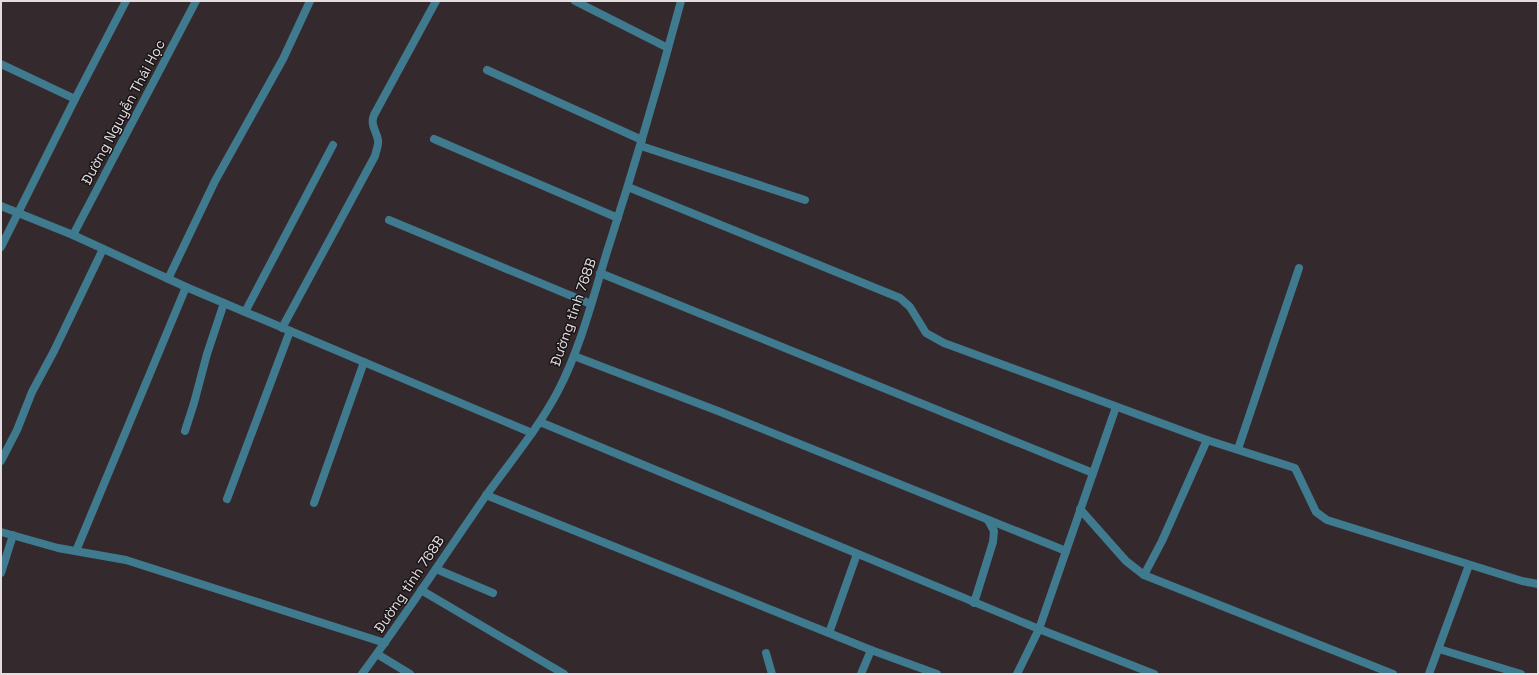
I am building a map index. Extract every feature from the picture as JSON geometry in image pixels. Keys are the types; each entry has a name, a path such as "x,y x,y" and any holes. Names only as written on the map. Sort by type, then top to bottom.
{"street":[{"path":"1,247 126,1"},
{"name":"Đường Nguyễn Thái Học","path":"73,235 196,1"},
{"path":"168,279 215,181 282,59 310,1"},
{"path":"227,499 286,329 375,156 378,141 372,121 374,114 436,1"},
{"path":"575,1 668,48"},
{"name":"Đường tỉnh 768B","path":"362,674 385,643 486,495 540,422 558,391 574,356 628,187 681,1"},
{"path":"1,64 75,99"},
{"path":"487,70 641,143 805,200"},
{"path":"434,139 618,218"},
{"path":"245,312 333,145"},
{"path":"628,187 900,298 910,307 926,333 944,343 1207,440 1295,468 1316,512 1327,520 1468,565 1522,581 1538,584"},
{"path":"1,206 73,235 186,287 532,433"},
{"path":"390,220 591,304"},
{"path":"1,461 17,430 32,392 54,351 103,249"},
{"path":"1238,449 1299,268"},
{"path":"600,274 1093,473"},
{"path":"76,551 186,287"},
{"path":"185,431 207,354 224,303"},
{"path":"574,356 718,411 1066,551"},
{"path":"314,503 364,362"},
{"path":"1017,674 1039,629 1116,407"},
{"path":"540,422 974,603 1154,674"},
{"path":"1144,575 1162,541 1207,440"},
{"path":"486,495 871,650 937,674"},
{"path":"1080,509 1126,561 1144,575 1393,674"},
{"path":"974,603 993,542 994,531 988,520"},
{"path":"1,532 58,548 126,560 385,643"},
{"path":"1,573 13,535"},
{"path":"829,633 857,554"},
{"path":"1429,674 1468,565"},
{"path":"436,569 493,592"},
{"path":"421,590 564,674"},
{"path":"1439,649 1521,674"},
{"path":"861,674 871,650"},
{"path":"766,653 772,674"},
{"path":"377,654 410,674"}]}
